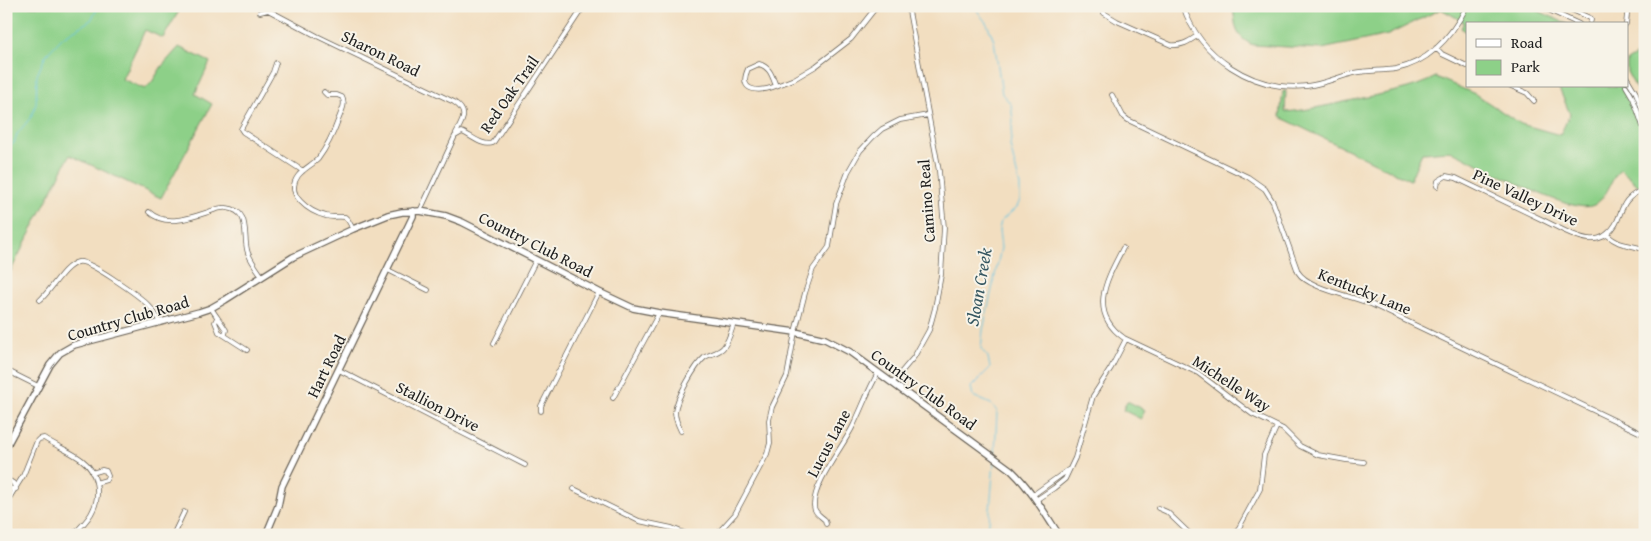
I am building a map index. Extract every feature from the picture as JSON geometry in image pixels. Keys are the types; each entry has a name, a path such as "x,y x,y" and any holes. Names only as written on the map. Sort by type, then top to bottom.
{"main road":[{"name":"Country Club Road","path":"6,447 38,386 60,353 74,345 211,308 293,257 352,229 388,215 416,211 446,216 462,222 633,308 794,332 825,339 837,344 1003,464 1022,480 1059,535"},
{"name":"Hart Road","path":"266,535 278,506 282,486 416,211"}],"street":[{"name":"Red Oak Trail","path":"416,211 454,137 462,132 484,144 493,142 584,6"},
{"path":"776,86 770,72 764,66 755,65 748,69 744,79 746,85 750,88 762,90 776,86 807,72 853,36 877,6"},
{"name":"Camino Real","path":"892,383 914,357 929,330 941,275 944,228 942,193 908,6"},
{"path":"1100,6 1104,13 1117,21 1171,44 1179,45 1186,43 1197,36"},
{"path":"1195,6 1184,8 1197,36 1212,54 1235,70 1260,81 1285,86 1308,86 1358,72 1402,67 1417,61 1446,40 1467,6"},
{"path":"1540,6 1575,22"},
{"path":"1563,6 1590,18 1590,22"},
{"path":"1626,22 1628,6"},
{"name":"Sharon Road","path":"260,12 268,10 320,38 454,102 462,108 464,115 454,137"},
{"path":"1436,48 1442,54 1466,66"},
{"path":"276,63 273,72 241,129 303,171"},
{"path":"1628,80 1645,116"},
{"path":"1516,88 1527,93 1534,101"},
{"path":"1628,88 1640,104 1645,132"},
{"path":"324,92 327,95 338,94 342,96 344,106 335,130 323,152 316,161 297,177 294,192 299,200 325,216 345,217 352,229"},
{"name":"Kentucky Lane","path":"1112,95 1123,116 1128,120 1248,177 1260,185 1273,202 1301,277 1311,283 1369,304 1645,435"},
{"path":"716,535 735,514 767,454 770,443 772,406 787,376 794,332 810,275 829,247 840,191 854,160 873,137 887,127 900,120 928,115"},
{"name":"Pine Valley Drive","path":"1437,186 1438,180 1446,176 1456,178 1589,240 1607,235"},
{"path":"1645,189 1627,198 1612,229 1607,235 1622,245 1634,246 1645,250"},
{"path":"149,212 158,218 173,220 188,218 223,208 233,210 245,222 248,254 262,276"},
{"name":"Michelle Way","path":"1123,248 1106,282 1101,301 1105,317 1116,332 1126,339 1198,374 1252,414 1277,426 1300,446 1318,455 1364,462"},
{"path":"494,343 536,260"},
{"path":"40,300 68,268 76,262 82,261 88,263 144,301 160,322"},
{"path":"388,270 428,290"},
{"path":"541,411 541,406 599,292"},
{"path":"211,308 217,318 215,322 219,332 225,334 247,350"},
{"path":"613,398 659,313"},
{"path":"681,430 676,420 676,410 690,377 695,368 706,357 722,349 730,338 734,323"},
{"path":"1034,497 1054,488 1065,479 1070,469 1093,396 1111,368 1126,339"},
{"path":"6,370 38,386"},
{"name":"Stallion Drive","path":"339,370 525,465"},
{"name":"Lucus Lane","path":"826,524 825,520 815,512 816,493 836,454 848,436 878,373"},
{"path":"1235,535 1260,489 1264,455 1277,426"},
{"path":"6,503 16,489 37,441 42,437 82,460 92,473 96,483 97,497 93,510 88,519 73,535"},
{"path":"92,473 102,470 106,471 108,476 106,480 96,483"},
{"path":"6,479 13,482 16,489"},
{"path":"6,488 10,490 16,489"},
{"path":"574,490 639,521 672,528 689,535"},
{"path":"1158,508 1167,512 1191,535"},
{"path":"173,535 184,512"}],"green space":[{"path":"6,6 182,6 163,38 145,30 122,79 145,89 179,47 210,62 195,94 212,104 161,198 70,155 6,280"},
{"path":"1234,6 1528,6 1563,22 1466,22 1466,31 1461,28 1464,22 1441,9 1388,35 1322,49 1253,45 1239,34"},
{"path":"1645,50 1645,100 1642,99 1628,74 1628,60"},
{"path":"1436,77 1475,94 1521,124 1560,135 1570,114 1559,88 1625,88 1633,102 1645,138 1645,185 1640,187 1620,169 1603,198 1594,205 1584,207 1553,199 1458,154 1446,151 1422,153 1410,180 1280,117 1283,91 1286,91 1285,112 1322,107 1398,91"},
{"path":"1127,401 1145,410 1141,419 1123,410"}],"waterway":[{"path":"7,154 8,148 14,143 17,134 31,117 36,104 37,75 46,55 63,37 91,20 99,6"},
{"name":"Sloan Creek","path":"975,6 987,24 994,40 1002,94 1011,104 1013,121 1010,146 1020,186 1020,200 1017,207 1001,221 999,230 1001,248 983,330 981,349 988,357 990,368 971,387 973,396 991,404 997,411 995,455"},
{"name":"Sloan Creek","path":"988,535 994,461"}]}
